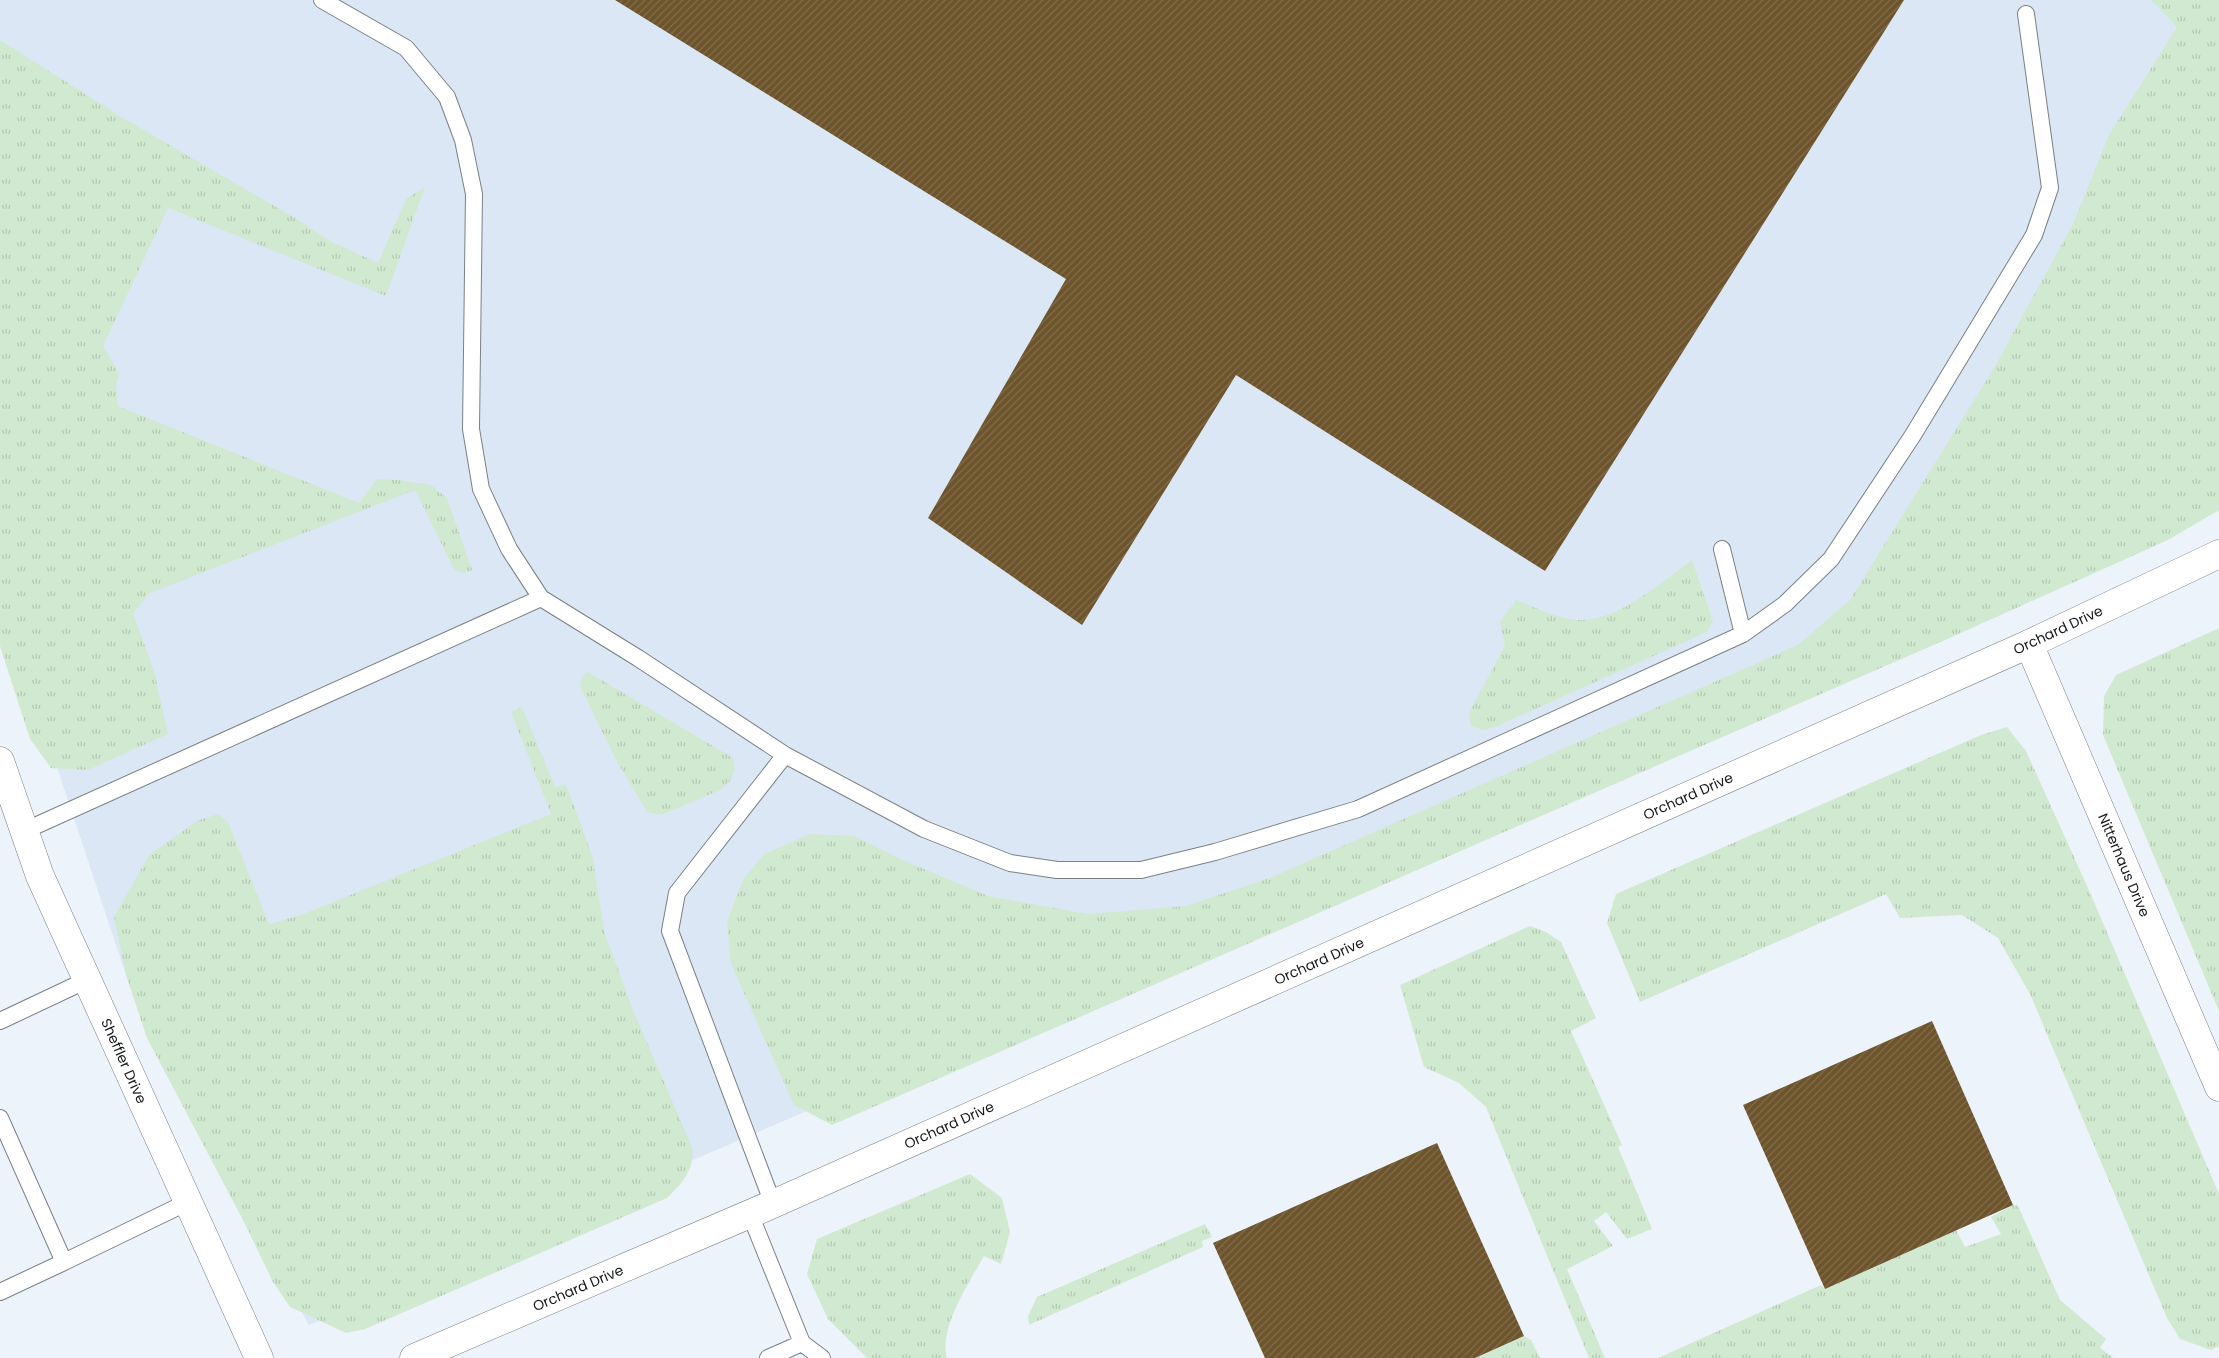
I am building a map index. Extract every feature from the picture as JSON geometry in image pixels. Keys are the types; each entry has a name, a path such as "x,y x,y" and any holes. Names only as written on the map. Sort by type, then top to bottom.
{"street":[{"name":"Orchard Drive","path":"414,1358 762,1209 2029,644 2219,554"},
{"name":"Nitterhaus Drive","path":"2029,644 2219,1087"},
{"name":"Sheffler Drive","path":"0,761 40,876 259,1358"}],"lane":[{"path":"322,0 406,48 447,97 463,140 474,194 471,430 479,481 509,549 541,598 631,653 785,755 924,829 1010,863 1058,870 1141,870 1214,852 1358,809 1743,634 1785,604 1831,559 1913,435 2034,235 2050,188 2026,14"},
{"path":"1722,549 1743,634"},
{"path":"24,831 541,598"},
{"path":"785,755 677,893 670,931 762,1209 802,1343 822,1358"},
{"path":"0,1021 87,980"},
{"path":"0,1118 64,1262"},
{"path":"0,1292 188,1202"},
{"path":"768,1358 802,1343"}],"shaded area":[{"path":"0,0 2219,0 1949,620 309,1325 147,1038 0,596"}],"green space":[{"path":"2151,0 2219,0 2219,510 2168,540 1945,640 832,1125 794,1105 731,964 727,922 743,880 764,854 810,834 854,836 903,860 988,896 1088,914 1186,906 1270,878 1798,645 1850,600 1994,368 2073,224 2109,135 2177,27"},
{"path":"0,40 123,118 295,218 332,242 378,263 406,199 425,187 386,296 168,208 103,346 119,374 116,385 118,406 359,503 377,479 431,485 447,498 472,570 464,573 455,571 415,490 150,593 133,613 154,671 168,734 88,770 51,768 30,739 0,646"},
{"path":"1692,560 1713,621 1707,632 1495,727 1483,730 1471,726 1469,713 1505,645 1500,622 1516,600 1571,619 1593,619 1623,608 1653,589"},
{"path":"2219,628 2219,1011 2103,735 2104,696 2116,675"},
{"path":"588,672 733,758 735,770 730,781 720,790 661,815 647,812 615,758 580,686 582,677"},
{"path":"522,707 555,787 566,784 592,855 605,934 633,1010 692,1147 692,1162 683,1181 667,1198 365,1329 346,1333 290,1307 273,1282 244,1222 147,1038 126,975 114,917 149,855 197,821 218,814 228,822 269,924 301,915 551,814 511,712"},
{"path":"2007,727 2026,751 2088,888 2219,1194 2219,1346 2211,1350 2180,1339 2167,1318 2030,994 1998,938 1962,915 1900,918 1886,894 1640,1002 1607,923 1616,894 1981,735"},
{"path":"1530,926 1546,932 1561,942 1596,1018 1571,1031 1622,1145 1618,1147 1652,1229 1627,1239 1606,1212 1594,1221 1613,1246 1567,1269 1605,1358 1589,1358 1486,1107 1459,1083 1424,1067 1400,985"},
{"path":"970,1174 1002,1198 1010,1232 1001,1264 984,1256 971,1278 957,1306 947,1333 945,1346 947,1358 867,1358 828,1319 807,1274 817,1239"},
{"path":"2013,1205 2018,1206 2060,1300 2106,1339 2100,1348 2114,1358 1658,1358 1821,1285 1825,1289 1956,1230 1965,1247 2001,1234 1991,1217"},
{"path":"1205,1224 1212,1237 1202,1241 1203,1247 1029,1325 1028,1316 1037,1297"},
{"path":"1524,1336 1531,1340 1540,1358 1475,1358"}],"building":[{"path":"615,0 1904,0 1545,571 1236,375 1082,625 928,518 1066,279"},
{"path":"1932,1021 2013,1205 1825,1289 1743,1105"},
{"path":"1437,1143 1524,1336 1475,1358 1265,1358 1213,1243"}]}
